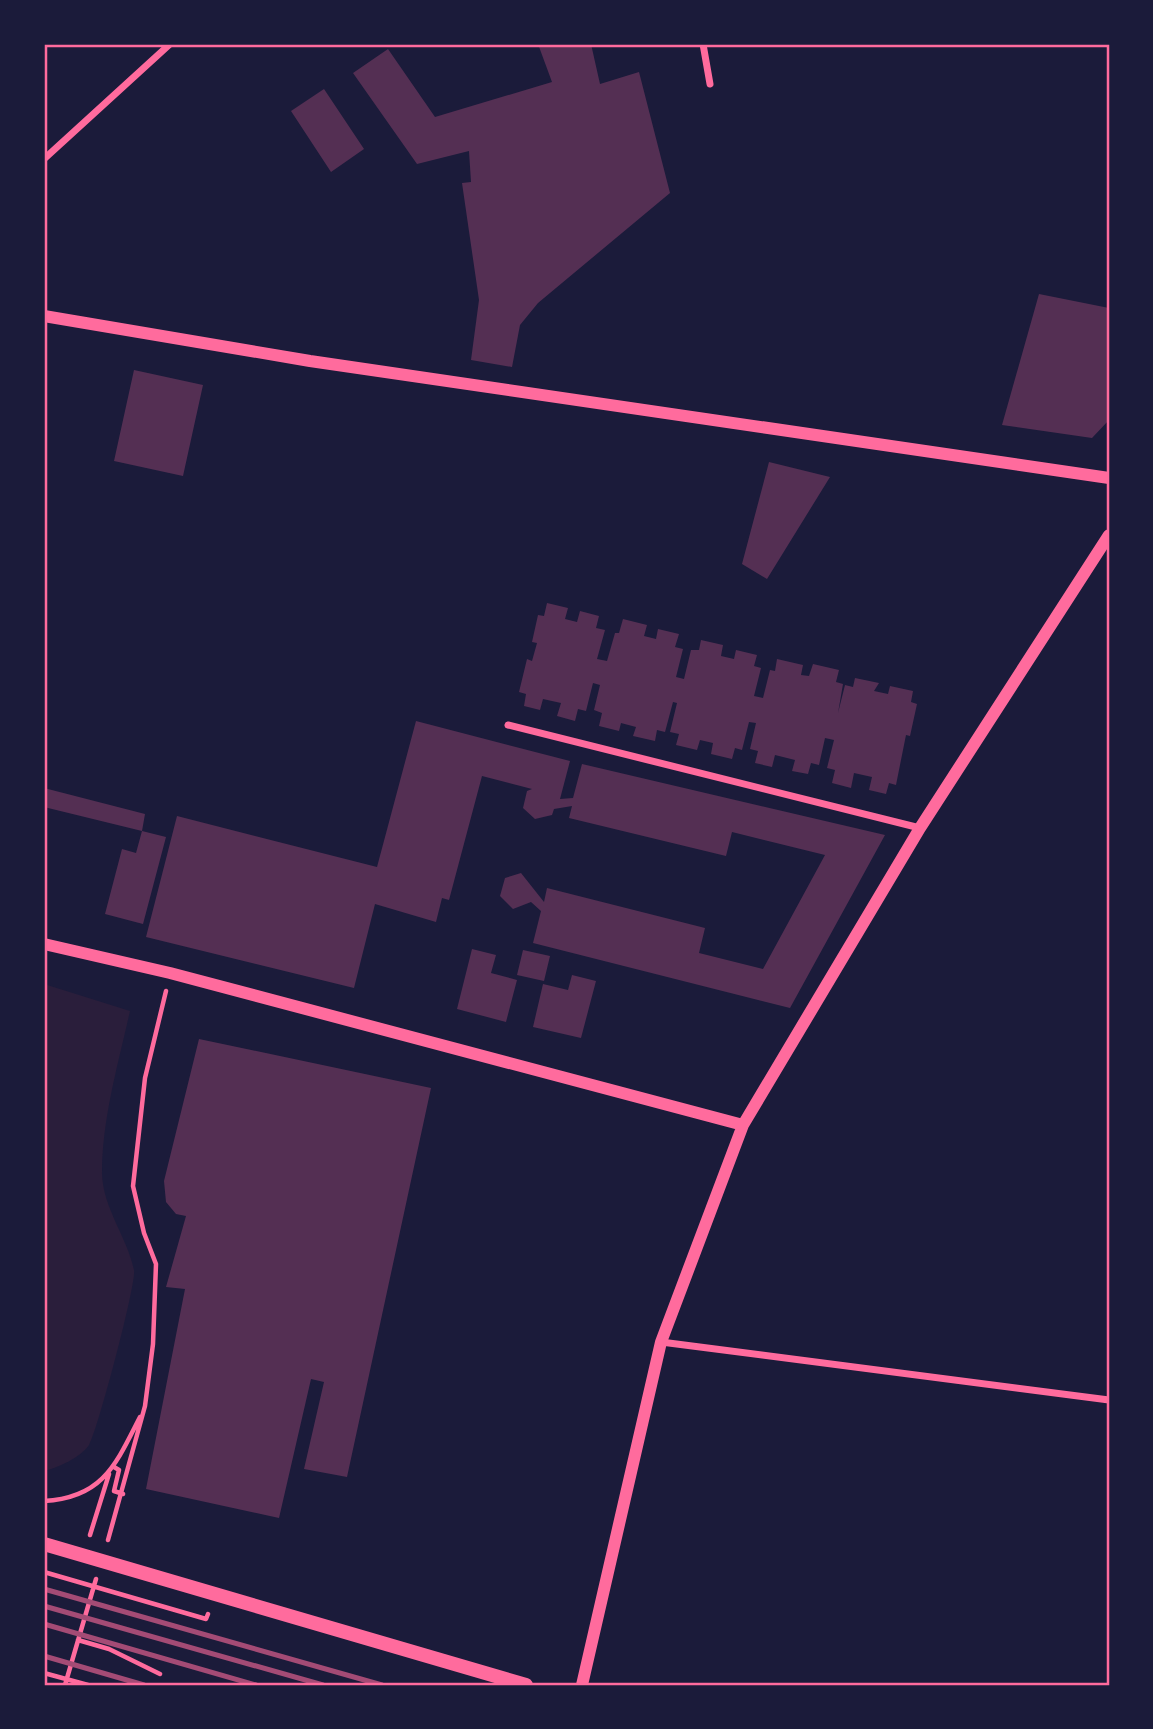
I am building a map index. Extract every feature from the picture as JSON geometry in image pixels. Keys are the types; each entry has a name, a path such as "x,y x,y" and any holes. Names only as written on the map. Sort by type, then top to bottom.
{"main road":[{"path":"44,1544 526,1685"}],"street":[{"path":"44,159 170,44"},
{"path":"703,44 710,84"},
{"path":"44,316 324,363 1109,478"},
{"path":"582,1685 661,1342 743,1125 920,828 1109,535"},
{"path":"508,725 920,828"},
{"path":"44,944 170,973 743,1125"},
{"path":"661,1342 1109,1400"}],"path":[{"path":"106,1547 123,1494 145,1406 157,1287 156,1264 140,1221 133,1186 145,1078 170,973"},
{"path":"44,1501 81,1493 96,1485 110,1472 145,1406"},
{"path":"114,1467 120,1470 114,1491 123,1494"},
{"path":"82,1556 110,1472"},
{"path":"44,1572 206,1619"},
{"path":"65,1685 98,1573"},
{"path":"78,1640 109,1650 160,1674"},
{"path":"44,1673 88,1685"}],"shaded area":[{"path":"44,984 130,1011 108,1112 102,1174 106,1199 134,1270 116,1358 89,1445 69,1461 44,1471"}],"building":[{"path":"538,44 591,44 600,84 639,72 670,193 538,303 520,325 512,367 471,360 479,300 462,183 471,182 469,151 417,164 353,73 388,49 435,117 552,82"},
{"path":"324,89 364,149 331,172 291,111"},
{"path":"1039,294 1109,308 1109,420 1092,438 1002,425"},
{"path":"134,370 203,385 183,476 114,461"},
{"path":"769,462 830,477 767,579 742,564"},
{"path":"547,603 568,608 565,619 577,622 580,611 599,616 596,628 605,630 597,659 607,661 615,633 619,633 623,619 647,625 644,636 656,639 658,629 679,634 675,647 683,649 676,677 684,679 691,650 699,650 701,640 723,645 721,656 734,659 736,650 757,655 754,666 761,668 754,696 763,698 770,670 775,671 777,659 803,665 801,675 809,676 813,664 839,670 836,682 843,684 838,713 845,685 853,687 855,678 879,683 874,691 888,694 890,686 913,691 911,702 917,704 910,736 906,735 896,785 889,783 886,794 869,790 872,777 854,773 851,788 832,783 835,770 827,768 834,740 825,738 819,765 811,763 808,774 792,771 795,760 775,755 772,767 755,763 758,751 750,749 756,723 749,722 742,750 735,748 732,759 711,754 713,743 700,740 697,750 676,745 679,734 670,732 677,703 673,702 665,732 657,730 655,741 633,736 636,727 621,723 619,731 599,726 602,713 594,710 600,685 593,683 586,711 578,709 575,721 557,716 561,703 543,699 540,710 524,706 526,694 519,692 527,659 532,661 537,643 532,642 538,615 544,616"},
{"path":"416,721 570,761 560,799 573,798 582,764 885,835 790,1008 533,943 541,911 531,902 513,909 500,896 505,878 521,873 544,902 547,888 705,928 699,953 763,969 825,855 732,832 726,856 569,818 572,806 554,809 552,815 535,819 523,808 527,791 532,789 482,776 449,900 442,898 436,922 375,904 354,988 146,937 177,816 377,867"},
{"path":"44,788 145,814 142,831 44,807"},
{"path":"142,831 166,837 143,924 105,914 122,849 136,853"},
{"path":"472,949 496,955 491,973 517,980 506,1022 457,1009"},
{"path":"523,950 550,956 544,981 517,975"},
{"path":"572,975 596,981 581,1038 533,1027 543,984 568,990"},
{"path":"199,1039 431,1088 347,1477 304,1469 324,1382 311,1379 279,1518 146,1489 185,1289 166,1287 186,1216 176,1214 166,1202 164,1181"}],"railway":[{"path":"44,1589 382,1685"},
{"path":"44,1606 323,1685"},
{"path":"44,1624 256,1685"},
{"path":"44,1656 144,1685"}]}
